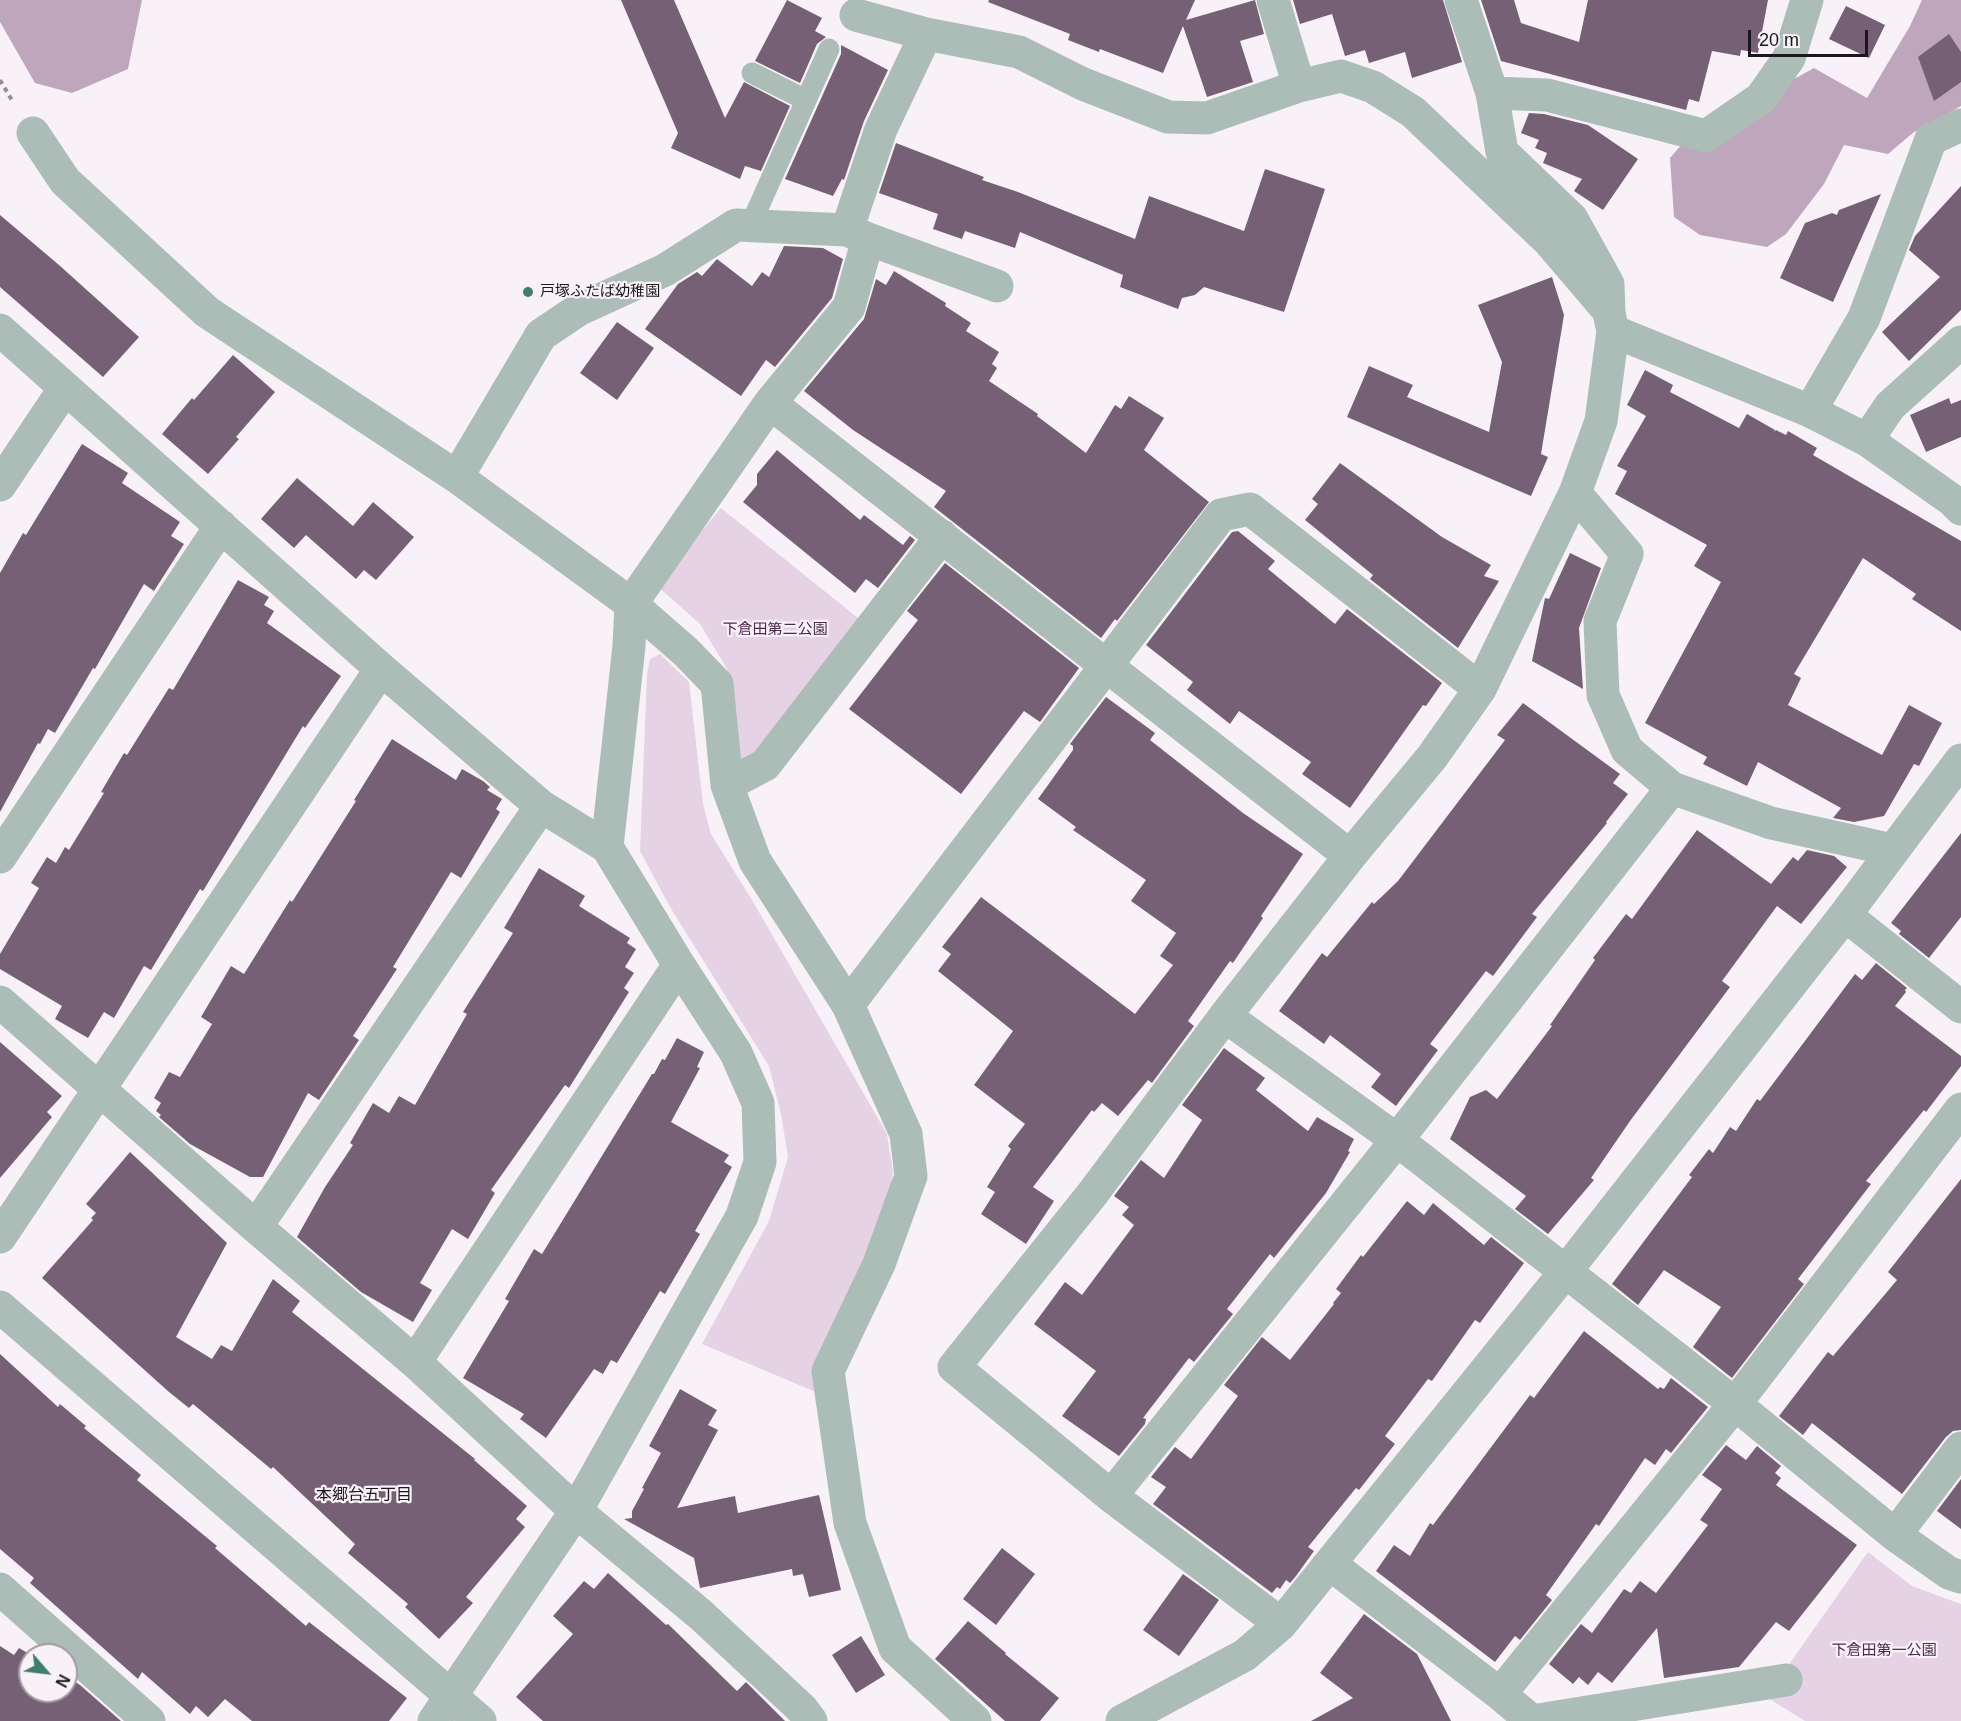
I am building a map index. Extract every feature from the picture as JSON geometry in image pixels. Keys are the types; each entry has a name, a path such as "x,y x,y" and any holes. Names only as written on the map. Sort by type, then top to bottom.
{"street":[{"path":"1273,0 1299,86"},
{"path":"1281,1624 1111,1496 954,1367 1093,1193 1225,1016 1350,856 1432,757 1480,689 1575,493 1601,421 1611,322 1608,284 1572,219 1502,152 1492,93 1461,0"},
{"path":"1492,93 1547,95 1706,136 1761,98 1789,58 1807,0"},
{"path":"856,15 926,34 1019,52 1083,84 1168,117 1207,117 1299,86 1341,76 1373,87 1413,112 1548,241 1611,322 1810,411 1867,440 1952,500 1961,509"},
{"path":"608,847 631,604 770,403 849,307 857,235 881,129 926,34"},
{"path":"1810,411 1863,318 1931,139 1961,125"},
{"path":"33,133 64,181 207,312 458,477 631,604 686,652 717,684 727,785 755,861 848,1005 906,1134 911,1176 879,1264 828,1371 850,1523 895,1648 975,1721"},
{"path":"458,477 541,335 578,310 665,270 735,225 857,235 997,286"},
{"path":"0,330 381,669 541,806 608,847 679,965 736,1053 758,1103 760,1162 742,1216 576,1511 443,1708"},
{"path":"1867,440 1890,406 1961,342"},
{"path":"0,485 65,388"},
{"path":"770,403 1350,856"},
{"path":"1575,493 1627,554 1600,621 1603,695 1627,750 1672,788 1771,823 1893,850"},
{"path":"848,1005 1221,515 1250,509 1480,689"},
{"path":"0,857 221,525"},
{"path":"727,785 765,765 942,536"},
{"path":"0,1237 381,669"},
{"path":"1122,1721 1245,1655 1281,1624 1566,1271 1845,915 1961,760"},
{"path":"1111,1496 1397,1140 1672,788"},
{"path":"256,1227 541,806"},
{"path":"1845,915 1961,1007"},
{"path":"415,1362 679,965"},
{"path":"0,1002 98,1090 415,1362 576,1511 701,1615 802,1709 811,1721"},
{"path":"1225,1016 1397,1140 1735,1404 1895,1535 1949,1573 1961,1577"},
{"path":"1500,1694 1735,1404 1961,1109"},
{"path":"0,1307 443,1708 480,1721"},
{"path":"1895,1535 1961,1448"},
{"path":"1330,1564 1532,1721 1786,1680"},
{"path":"3,1600 149,1721"}],"lane":[{"path":"750,226 829,49"},
{"path":"752,73 806,100"}],"green space":[{"name":"下倉田第二公園","path":"721,508 863,622 755,755 739,765 727,669 700,624 656,585"},
{"path":"660,654 689,682 703,804 711,834 752,900 887,1134 893,1172 881,1243 818,1393 702,1344 769,1221 788,1157 781,1114 769,1066 670,907 640,851 647,674 650,659"},
{"name":"下倉田第一公園","path":"1868,1552 1912,1586 1961,1604 1961,1721 1805,1721 1766,1697"}],"shaded area":[{"path":"0,0 142,0 128,69 72,93 35,83 0,22"},
{"path":"1922,0 1961,0 1961,106 1914,132 1888,154 1844,145 1824,184 1786,234 1767,247 1700,235 1674,217 1670,158 1694,130 1745,106 1814,68 1867,98 1910,26"}],"building":[{"path":"621,0 674,0 725,118 744,82 790,106 761,171 745,166 740,179 671,148 678,133"},
{"path":"787,0 822,18 815,31 826,37 817,44 800,83 755,61"},
{"path":"989,0 1195,0 1186,20 1255,0 1264,34 1240,41 1253,82 1207,97 1183,26 1163,73 1100,49 1099,52 1068,40 1070,34 988,2"},
{"path":"1293,0 1443,0 1462,62 1412,78 1405,52 1369,63 1365,50 1345,56 1332,14 1300,24"},
{"path":"1481,0 1514,0 1521,23 1579,42 1588,0 1768,0 1758,53 1741,50 1740,56 1712,51 1699,102 1689,99 1686,110 1501,61"},
{"path":"1846,6 1885,25 1869,58 1829,39"},
{"path":"1949,34 1961,52 1961,82 1934,101 1918,57"},
{"path":"841,45 888,70 864,121 844,180 842,179 833,196 785,179 841,54"},
{"path":"1529,113 1544,114 1588,125 1638,159 1603,210 1574,191 1582,179 1543,163 1547,153 1535,148 1539,140 1521,133"},
{"path":"896,143 984,177 982,180 1135,239 1149,196 1244,231 1265,169 1325,189 1284,312 1204,287 1195,295 1182,298 1178,309 1120,287 1123,275 1020,232 1015,248 965,231 962,239 933,229 938,214 879,193"},
{"path":"1961,186 1961,310 1909,361 1882,332 1940,277 1909,250 1915,236"},
{"path":"1881,194 1833,302 1780,278 1805,223 1832,213 1837,215 1839,210"},
{"path":"0,215 139,337 103,377 0,287"},
{"path":"784,246 823,248 843,259 832,298 775,367 766,360 741,396 645,329 678,284 697,272 702,276 717,259 752,286 762,272 769,277"},
{"path":"894,271 946,303 945,306 971,323 966,331 999,352 992,364 997,368 989,381 1038,414 1037,416 1086,453 1115,405 1121,409 1129,396 1164,418 1144,450 1209,502 1117,621 1115,619 1101,638 934,507 946,491 853,430 804,391 864,319 876,279 886,285"},
{"path":"1552,277 1564,315 1541,454 1548,457 1531,496 1347,417 1369,366 1413,385 1407,397 1489,432 1502,362 1478,305"},
{"path":"617,322 654,348 617,400 580,373"},
{"path":"233,355 275,392 236,437 239,439 208,474 162,434"},
{"path":"1645,370 1673,385 1670,392 1739,428 1747,414 1775,430 1774,432 1776,430 1786,435 1788,431 1817,448 1813,455 1961,541 1961,631 1912,599 1916,594 1863,558 1794,674 1801,678 1788,705 1882,755 1909,705 1942,723 1919,766 1914,764 1884,816 1854,822 1833,818 1841,808 1758,762 1747,786 1703,764 1707,757 1645,723 1721,582 1694,566 1707,545 1615,494 1627,471 1617,466 1646,416 1627,405"},
{"path":"1949,398 1951,404 1961,400 1961,437 1926,452 1910,415"},
{"path":"82,444 128,473 122,483 180,522 171,536 184,544 154,591 144,584 55,733 48,729 40,744 38,743 0,812 0,573 23,533 26,535"},
{"path":"777,450 860,520 864,515 903,545 910,536 915,540 878,588 866,579 855,593 743,502 757,485 757,474"},
{"path":"1340,463 1442,537 1491,565 1484,576 1499,581 1458,648 1370,579 1373,575 1305,520 1318,504 1312,499"},
{"path":"297,478 353,526 373,502 414,537 376,580 364,570 356,579 306,535 294,548 261,519"},
{"path":"1238,531 1275,561 1268,569 1335,624 1347,609 1442,683 1426,706 1423,705 1350,808 1302,774 1311,762 1239,711 1230,724 1187,690 1193,682 1146,645 1232,532"},
{"path":"1570,553 1601,568 1579,628 1583,689 1532,661 1545,598 1549,599"},
{"path":"945,563 1079,668 1040,722 1024,711 961,794 849,709 918,620 907,611"},
{"path":"238,580 269,597 264,605 274,611 267,623 341,676 305,728 303,726 203,891 200,889 151,970 144,966 114,1018 104,1012 88,1038 55,1019 62,1006 0,969 0,954 39,888 31,883 47,857 56,863 65,847 69,850 104,793 101,792 124,753 127,755 169,688 173,690"},
{"path":"1106,697 1155,733 1150,740 1243,813 1303,854 1261,916 1263,918 1233,963 1230,961 1188,1021 1194,1026 1152,1083 1148,1080 1118,1116 1102,1103 1094,1112 1092,1110 1033,1187 1054,1201 1026,1244 981,1214 995,1192 987,1187 1011,1149 1008,1146 1025,1124 974,1085 1013,1031 938,971 951,954 942,947 981,897 1135,1014 1173,965 1160,956 1176,933 1131,901 1146,880 1073,830 1076,827 1038,799 1073,750 1070,744"},
{"path":"1523,703 1620,774 1613,783 1628,794 1532,914 1537,917 1493,976 1486,971 1430,1044 1438,1050 1396,1106 1371,1087 1381,1074 1330,1035 1324,1044 1279,1011 1322,953 1327,957 1372,902 1374,904 1398,881 1505,740 1497,735"},
{"path":"392,739 456,780 462,769 483,781 490,787 487,790 502,799 496,809 500,812 461,878 451,872 393,967 397,969 353,1036 359,1040 319,1100 308,1093 263,1177 250,1177 190,1144 159,1117 161,1115 156,1111 161,1103 154,1098 169,1072 180,1077 212,1024 201,1017 231,966 244,974 356,801 354,800"},
{"path":"1697,830 1771,884 1793,857 1798,861 1807,850 1834,856 1847,867 1801,924 1777,906 1722,981 1730,987 1630,1121 1591,1178 1594,1180 1548,1234 1515,1209 1526,1196 1450,1139 1470,1097 1486,1090 1497,1099 1552,1026 1550,1025 1595,960 1593,958 1626,914 1632,919"},
{"path":"1961,833 1961,917 1929,958 1899,934 1901,931 1891,923"},
{"path":"539,868 585,896 579,906 630,938 627,943 636,949 625,967 634,973 624,988 629,992 569,1088 565,1085 491,1190 495,1193 468,1239 452,1229 420,1283 432,1290 413,1322 361,1292 297,1237 325,1187 353,1145 350,1143 373,1103 389,1113 399,1096 415,1105 467,1014 463,1012 513,933 504,928"},
{"path":"1876,963 1907,988 1895,1006 1961,1056 1961,1066 1926,1112 1924,1110 1866,1181 1871,1184 1798,1279 1804,1284 1732,1378 1693,1347 1721,1307 1664,1270 1638,1305 1612,1284 1692,1177 1689,1175 1709,1149 1713,1153 1730,1127 1736,1131 1757,1099 1760,1101 1855,974 1862,980"},
{"path":"677,1038 704,1052 697,1067 700,1068 671,1122 729,1155 724,1162 732,1167 695,1231 700,1234 665,1294 660,1291 617,1363 611,1360 603,1374 594,1369 546,1438 520,1419 524,1414 463,1378 509,1301 505,1299 534,1249 542,1254 652,1074 662,1059 665,1060"},
{"path":"0,1042 62,1096 47,1112 52,1117 0,1178"},
{"path":"1224,1048 1265,1078 1256,1090 1308,1131 1317,1117 1354,1139 1348,1151 1350,1152 1326,1193 1274,1258 1270,1254 1227,1309 1233,1314 1194,1362 1189,1358 1143,1418 1146,1419 1145,1424 1119,1456 1062,1416 1096,1371 1034,1324 1065,1282 1082,1295 1134,1225 1122,1215 1129,1207 1114,1196 1141,1160 1164,1178 1202,1120 1182,1105"},
{"path":"130,1152 227,1243 176,1337 212,1359 221,1345 232,1351 273,1279 300,1301 292,1312 475,1459 527,1506 516,1519 525,1527 466,1597 473,1603 439,1639 405,1607 408,1604 348,1553 355,1544 273,1467 271,1469 193,1404 189,1408 169,1392 42,1278 93,1220 91,1218 96,1213 86,1204"},
{"path":"1961,1179 1961,1430 1953,1431 1946,1437 1902,1494 1812,1423 1803,1435 1779,1416 1828,1352 1833,1356 1897,1280 1888,1272"},
{"path":"1407,1201 1424,1215 1433,1203 1484,1245 1491,1237 1524,1263 1480,1323 1475,1320 1432,1381 1428,1379 1385,1436 1395,1444 1359,1490 1356,1488 1308,1547 1314,1551 1296,1576 1290,1583 1286,1580 1280,1589 1277,1587 1272,1593 1153,1504 1166,1487 1151,1477 1175,1447 1191,1459 1238,1396 1224,1385 1262,1337 1290,1360 1334,1304 1341,1293 1336,1289 1361,1255 1363,1257"},
{"path":"1584,1331 1658,1389 1660,1387 1664,1389 1671,1378 1708,1407 1671,1453 1666,1449 1655,1465 1645,1458 1599,1526 1596,1524 1546,1595 1552,1600 1520,1640 1515,1636 1495,1662 1376,1571 1394,1545 1410,1556 1430,1523 1433,1525 1530,1395 1534,1398"},
{"path":"0,1354 58,1407 60,1404 86,1426 84,1428 141,1475 137,1480 217,1546 215,1548 306,1626 309,1622 407,1698 389,1721 252,1721 225,1699 208,1717 196,1706 190,1714 142,1672 138,1679 30,1583 34,1578 0,1549"},
{"path":"680,1389 717,1410 708,1425 718,1430 677,1508 735,1496 738,1513 819,1495 841,1590 809,1597 803,1574 793,1576 792,1569 700,1588 694,1558 624,1519 632,1518 632,1511 644,1489 642,1488 661,1453 649,1446"},
{"path":"1726,1445 1746,1460 1757,1446 1781,1466 1775,1473 1781,1478 1776,1485 1857,1545 1789,1631 1776,1622 1739,1667 1664,1678 1657,1628 1612,1683 1598,1672 1588,1685 1579,1677 1573,1684 1549,1664 1581,1624 1592,1633 1624,1589 1631,1593 1640,1581 1656,1593 1708,1525 1700,1520 1722,1489 1702,1475"},
{"path":"1961,1479 1961,1529 1937,1511"},
{"path":"1002,1548 1035,1574 996,1625 963,1599"},
{"path":"608,1573 666,1625 668,1624 737,1691 746,1682 785,1721 543,1721 516,1697 573,1634 553,1616 584,1581 594,1589"},
{"path":"1183,1574 1219,1600 1179,1656 1143,1630"},
{"path":"1364,1614 1417,1654 1451,1721 1311,1721 1353,1698 1320,1673"},
{"path":"968,1621 1059,1698 1040,1721 1005,1721 935,1659"},
{"path":"861,1636 885,1675 856,1693 832,1655"},
{"path":"0,1646 14,1655 18,1649 18,1703 78,1703 78,1684 121,1721 0,1721"}],"place":[{"name":"戸塚ふたば幼稚園","path":"528,292"}],"district":[{"name":"本郷台五丁目","path":"364,1496"}]}
